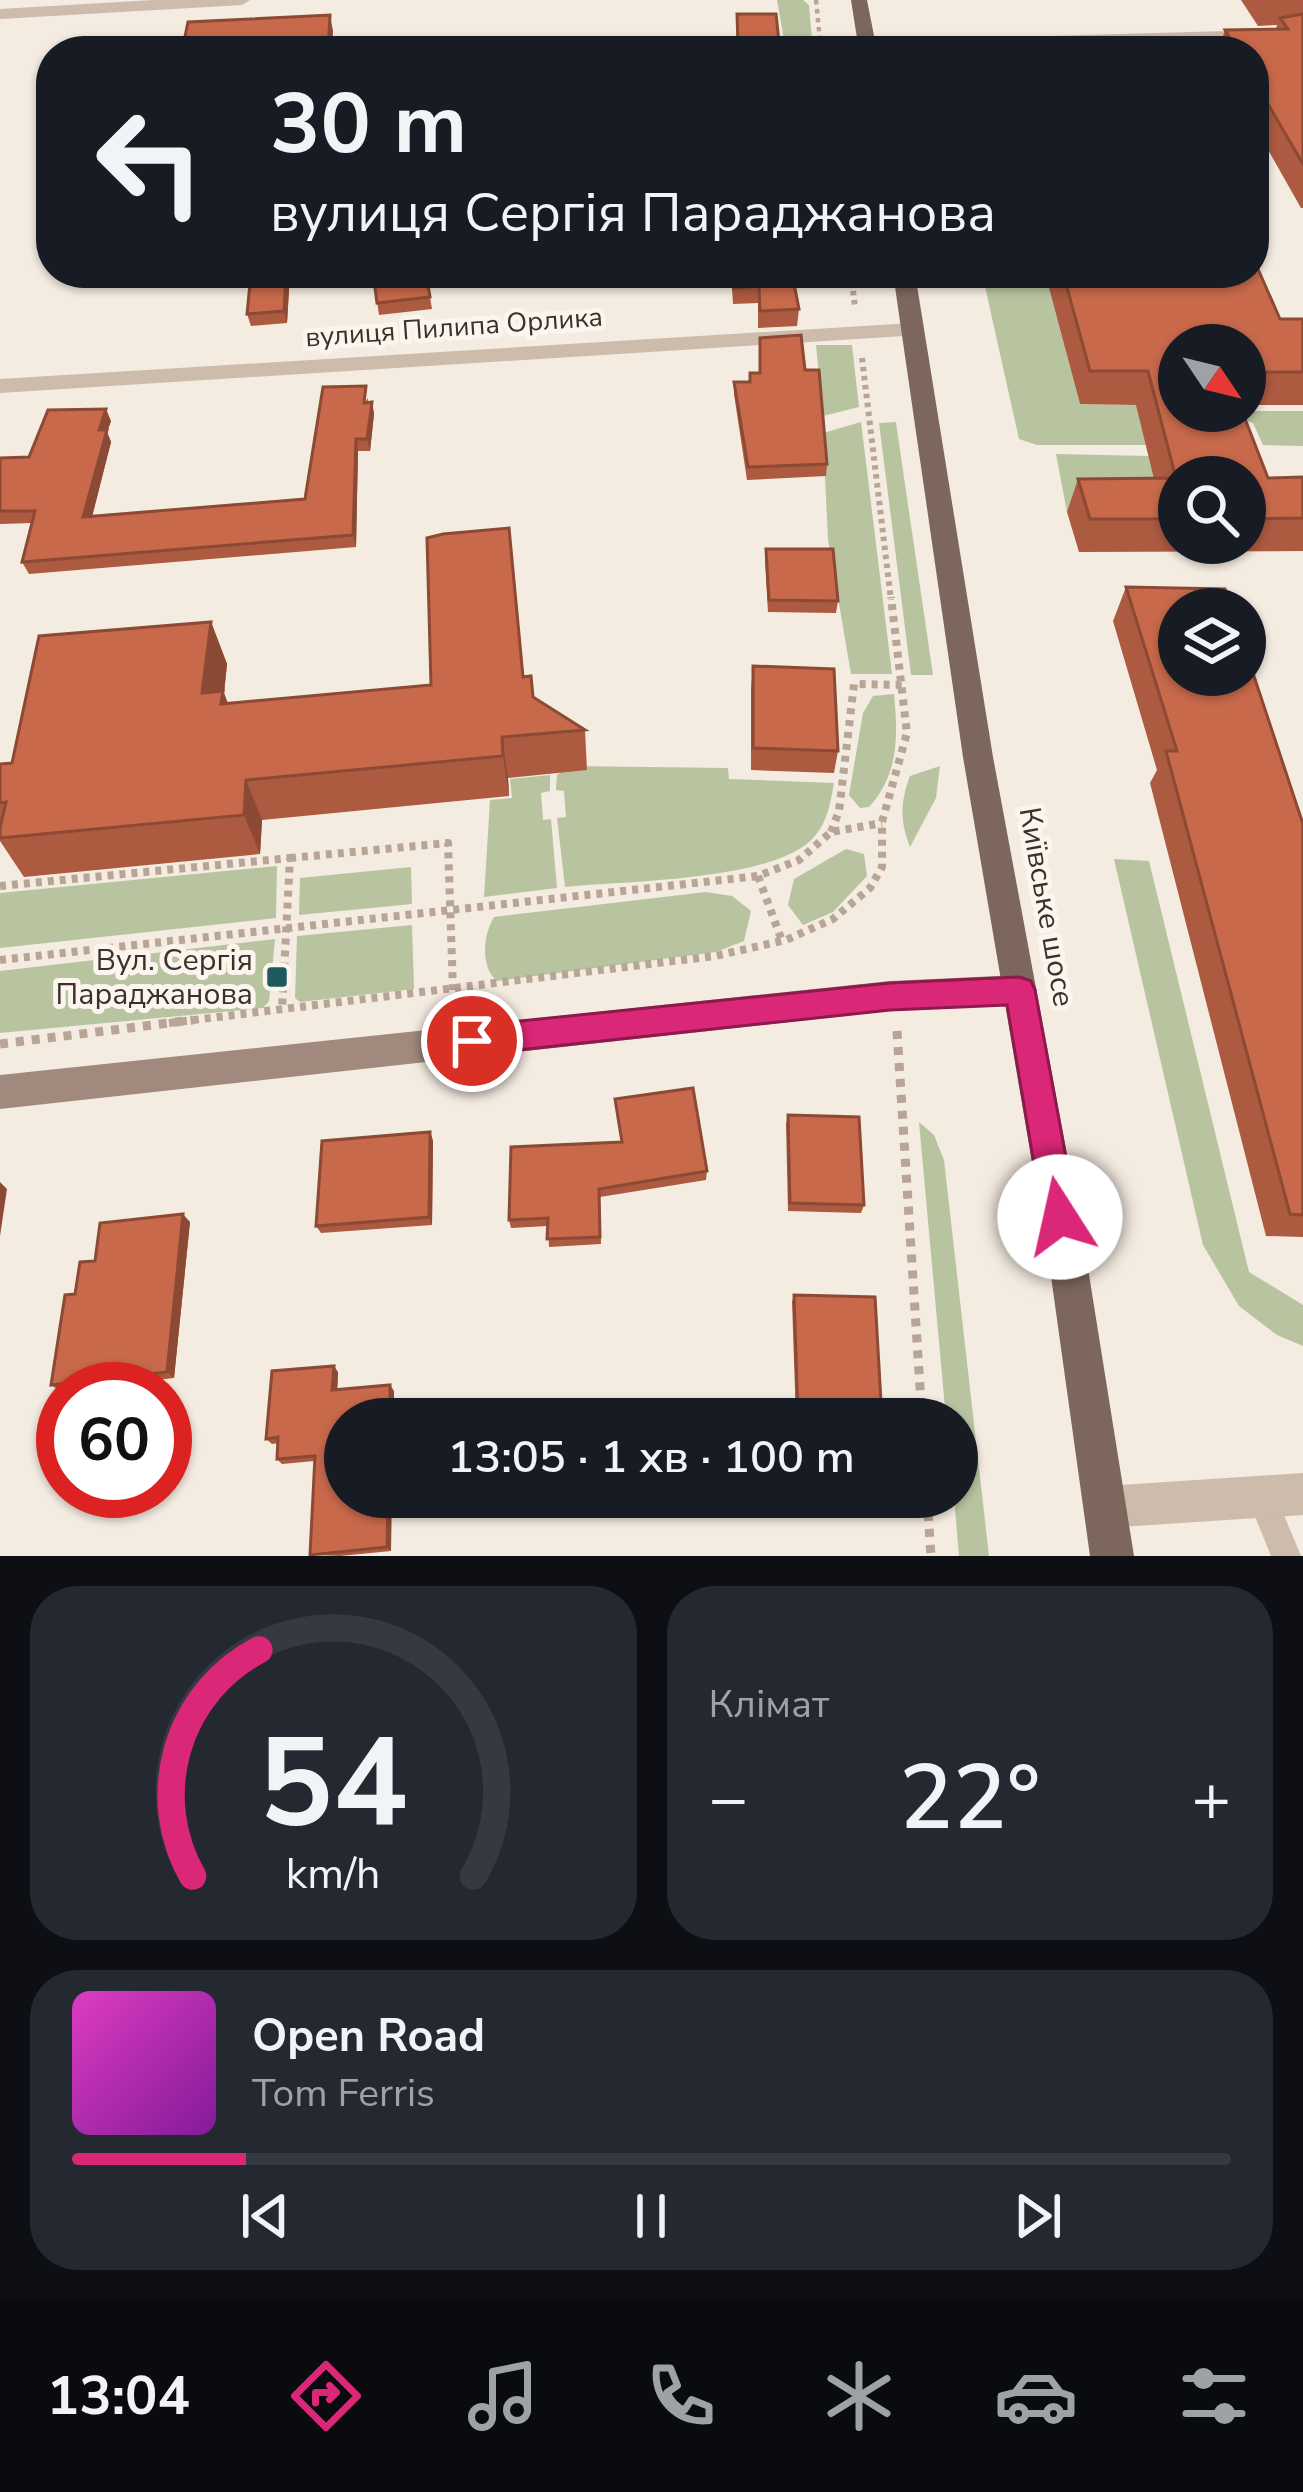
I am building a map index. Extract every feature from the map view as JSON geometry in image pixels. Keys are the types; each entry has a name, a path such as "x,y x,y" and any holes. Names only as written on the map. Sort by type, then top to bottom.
{"main road":[{"path":"859,0 865,36"},
{"name":"Київське шосе","path":"906,288 1112,1556"},
{"path":"0,1092 890,996 1020,990"}],"street":[{"path":"0,14 242,0"},
{"path":"1241,36 1303,34"},
{"name":"вулиця Пилипа Орлика","path":"0,386 913,330"},
{"path":"1105,1507 1283,1496"}],"lane":[{"path":"1283,1496 1286,1556"}],"path":[{"path":"816,0 820,36"},
{"path":"853,288 856,309"},
{"path":"0,1043 715,956 782,941 837,916 874,880 886,854 882,823 906,753 903,685 860,344"},
{"path":"0,960 758,876 791,866 817,850 831,832 854,684 903,685"},
{"path":"831,832 882,823"},
{"path":"0,886 448,843 453,990"},
{"path":"282,1010 290,858"},
{"path":"758,876 782,941"},
{"path":"896,1016 921,1398"},
{"path":"928,1518 931,1556"}],"green space":[{"path":"777,0 803,0 809,5 812,36 783,36"},
{"path":"985,288 1049,288 1080,404 1144,405 1146,445 1037,445 1019,439"},
{"path":"816,345 852,345 859,407 823,416"},
{"path":"1266,411 1303,411 1303,446 1263,445 1257,432 1266,432"},
{"path":"861,422 892,674 851,674 828,539 823,433"},
{"path":"896,422 933,675 911,675 879,423"},
{"path":"1056,454 1149,456 1158,489 1067,512"},
{"path":"894,694 896,740 891,768 869,807 860,808 849,795 863,713 873,696"},
{"path":"569,766 728,768 729,779 834,783 820,829 788,855 728,872 565,887 557,818 566,817 564,791 556,790 557,775"},
{"path":"940,766 936,798 910,847 902,812 910,776"},
{"path":"550,775 550,791 541,793 543,820 551,819 557,888 484,897 490,800 512,798 510,779"},
{"path":"846,849 864,854 867,876 833,912 803,925 788,905 794,879"},
{"path":"1114,859 1149,861 1249,1272 1303,1305 1303,1346 1277,1335 1239,1306 1203,1245"},
{"path":"277,866 276,918 0,948 0,893"},
{"path":"411,867 412,904 299,915 300,878"},
{"path":"706,892 732,896 751,911 744,941 716,952 497,981 488,968 486,941 494,917"},
{"path":"412,925 414,989 300,1002 295,998 297,936"},
{"path":"275,939 269,1001 263,1008 0,1033 0,971"},
{"path":"919,1122 934,1135 944,1160 971,1398 944,1398"},
{"path":"978,1459 989,1556 959,1556 956,1518 978,1518"}],"building":[{"path":"737,14 776,14 778,36 738,36"},
{"path":"1303,14 1303,164 1269,106 1269,36 1228,36 1225,30 1288,29 1280,18"},
{"path":"330,15 329,36 185,36 188,22"},
{"path":"250,288 285,288 284,311 247,314"},
{"path":"375,288 428,288 430,297 377,303"},
{"path":"759,288 795,288 799,309 760,311"},
{"path":"1067,288 1266,288 1280,319 1303,319 1303,372 1266,372 1266,324 1158,324 1158,409 1148,371 1090,371"},
{"path":"801,335 805,370 819,370 827,464 748,467 734,382 750,382 750,373 760,373 760,338"},
{"path":"366,386 364,403 372,402 367,439 356,439 353,535 22,562 35,511 0,511 0,458 29,457 48,410 106,409 99,430 107,430 83,517 305,499 323,387"},
{"path":"1164,432 1250,432 1259,456 1170,456"},
{"path":"1266,473 1268,478 1303,477 1303,518 1266,519"},
{"path":"1158,478 1158,519 1090,519 1078,479"},
{"path":"509,528 523,677 531,676 533,697 585,730 502,737 503,756 246,780 244,815 0,838 6,802 0,803 0,764 12,763 39,636 211,622 202,693 223,691 221,704 431,685 427,538"},
{"path":"766,549 833,549 838,601 769,600"},
{"path":"1126,587 1176,588 1158,588 1158,690"},
{"path":"753,666 834,669 838,751 753,748"},
{"path":"1160,696 1261,696 1303,824 1303,1215 1290,1214 1166,751 1177,751"},
{"path":"693,1088 707,1171 599,1189 600,1237 547,1239 548,1218 509,1220 511,1147 622,1142 615,1099"},
{"path":"788,1115 859,1117 864,1205 790,1203"},
{"path":"430,1132 429,1217 316,1226 322,1141"},
{"path":"183,1214 168,1362 55,1362 65,1295 75,1294 80,1262 95,1261 100,1223"},
{"path":"794,1295 875,1297 881,1398 797,1398"},
{"path":"334,1366 332,1390 390,1385 390,1398 324,1398 324,1518 388,1518 387,1547 310,1555 315,1456 277,1459 278,1437 266,1439 272,1371"}],"place":[{"name":"Вул. Сергія Параджанова","path":"277,977"}],"route":[{"path":"472,1041 890,996 1020,990 1060,1217"}]}
